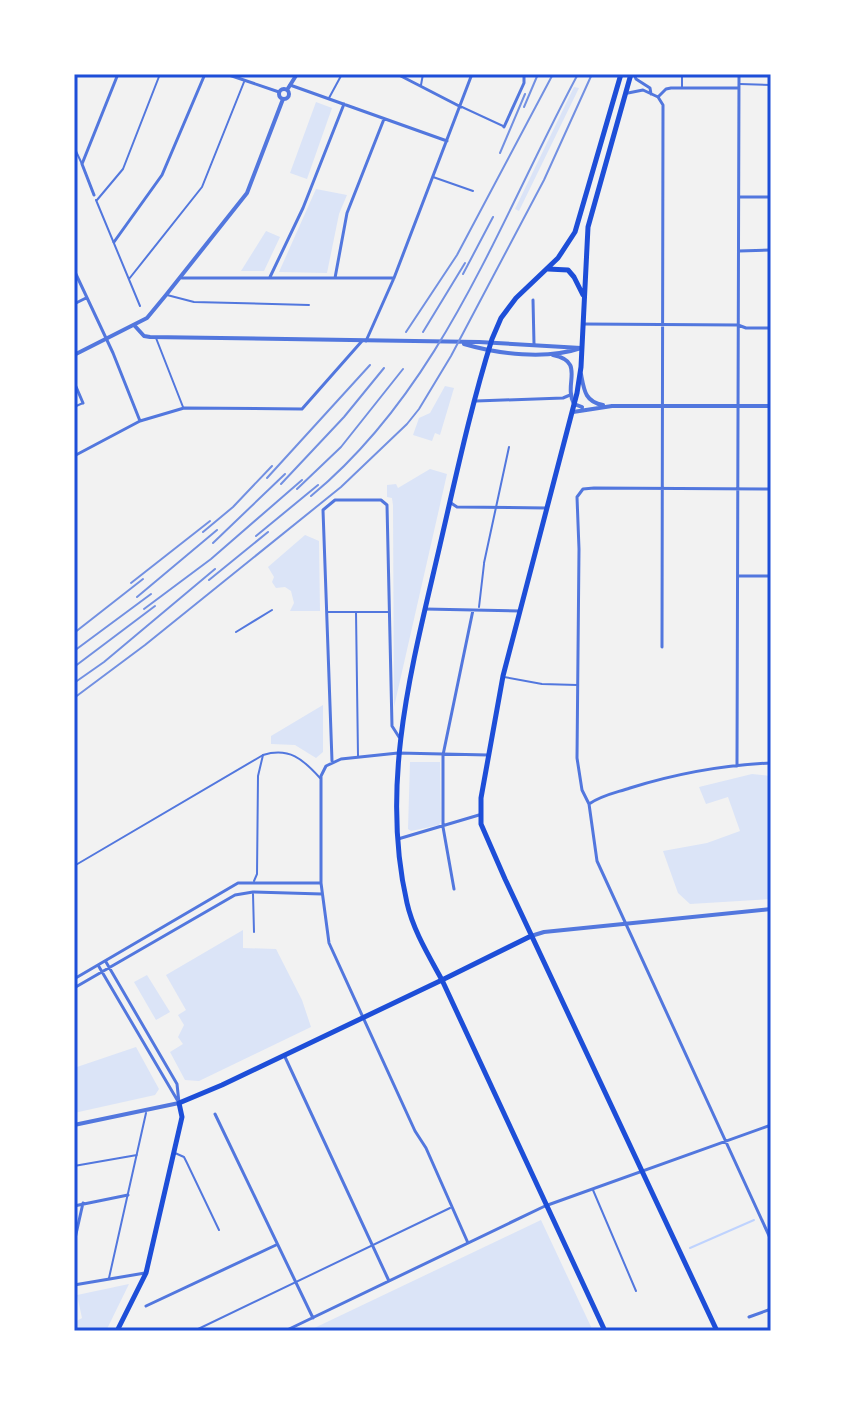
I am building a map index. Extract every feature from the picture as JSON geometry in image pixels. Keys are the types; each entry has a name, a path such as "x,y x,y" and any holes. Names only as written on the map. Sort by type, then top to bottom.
{"main road":[{"path":"605,1331 408,909 397,839 398,753 425,609 490,346 501,318 563,252 577,226 621,74"},
{"path":"632,74 590,220 581,324 581,367 503,676 479,815 531,936 717,1331"},
{"path":"547,270 568,270 583,296"},
{"path":"117,1331 146,1273 182,1117 179,1103 285,1057 531,936"}],"street":[{"path":"82,164 118,74"},
{"path":"96,197 123,169 160,74"},
{"path":"114,242 162,175 205,74"},
{"path":"226,74 279,92 283,99"},
{"path":"74,355 147,318 180,278 247,193 283,99 288,97 297,74"},
{"path":"328,99 342,74"},
{"path":"397,74 504,127 524,83 524,74"},
{"path":"421,86 423,74"},
{"path":"74,456 140,421 184,408 302,409 365,341 394,278 472,74"},
{"path":"632,74 650,88 651,94"},
{"path":"682,74 682,88"},
{"path":"737,766 739,74"},
{"path":"129,279 202,187 249,80"},
{"path":"658,97 666,89 771,85"},
{"path":"279,92 289,88 328,99 447,141"},
{"path":"627,93 637,90 651,94 658,97 663,105 662,647"},
{"path":"270,278 303,208 344,104"},
{"path":"335,278 347,213 384,119"},
{"path":"74,147 140,306"},
{"path":"433,177 473,191"},
{"path":"738,197 771,197"},
{"path":"738,251 771,250"},
{"path":"74,270 140,421"},
{"path":"180,278 394,278"},
{"path":"166,295 194,302 309,305"},
{"path":"74,304 86,298"},
{"path":"533,300 534,346"},
{"path":"581,324 771,328"},
{"path":"134,325 144,336 156,337 461,343 547,353 563,357 570,363 570,395 574,404 590,408"},
{"path":"156,337 184,408"},
{"path":"490,346 581,348"},
{"path":"547,353 581,348"},
{"path":"581,367 587,397 596,404 612,406"},
{"path":"74,382 83,403 74,407"},
{"path":"476,401 563,398 570,395"},
{"path":"571,413 578,409 612,406 771,406"},
{"path":"479,607 484,564 509,447"},
{"path":"771,489 583,489 577,497 579,778 589,804 597,861 771,1240"},
{"path":"332,762 323,510 335,500 383,501 387,505 392,726 399,737"},
{"path":"451,501 457,507 546,508"},
{"path":"738,576 771,576"},
{"path":"425,609 520,611"},
{"path":"236,632 272,610"},
{"path":"454,889 443,827 443,755 473,610"},
{"path":"327,612 389,612"},
{"path":"356,612 358,758"},
{"path":"503,676 542,684 578,685"},
{"path":"74,866 263,755 281,752 295,755 321,778"},
{"path":"468,1243 330,947 321,883 321,778 323,768 332,762 358,758 398,753 488,755"},
{"path":"254,881 257,874 258,776 263,755"},
{"path":"589,804 607,794 660,778 771,763"},
{"path":"397,839 479,815"},
{"path":"74,979 244,881 321,883"},
{"path":"74,988 235,895 253,892 322,894"},
{"path":"253,894 254,932"},
{"path":"531,936 544,932 771,909"},
{"path":"106,960 179,1087 179,1103"},
{"path":"98,965 179,1103"},
{"path":"137,1030 144,1026"},
{"path":"285,1057 389,1281"},
{"path":"74,1125 179,1103"},
{"path":"108,1279 146,1110"},
{"path":"215,1114 313,1318"},
{"path":"285,1331 545,1206 771,1125"},
{"path":"174,1153 184,1157 219,1230"},
{"path":"74,1166 138,1154"},
{"path":"592,1189 636,1291"},
{"path":"74,1206 128,1195"},
{"path":"74,1243 83,1203"},
{"path":"194,1331 451,1207"},
{"path":"146,1306 278,1244"},
{"path":"74,1285 146,1273"},
{"path":"749,1317 771,1309"}],"shaded area":[{"path":"574,87 579,88 519,211 515,209"},
{"path":"316,102 332,108 307,179 290,173"},
{"path":"316,189 347,195 339,214 327,273 279,272"},
{"path":"266,231 280,237 264,271 241,271"},
{"path":"445,386 454,388 440,435 435,433 432,441 413,435 419,418 430,413"},
{"path":"430,469 447,474 394,707 393,505 392,498 387,497 387,485 396,484 398,488"},
{"path":"305,535 319,541 320,611 290,611 294,603 291,591 285,587 276,588 268,567"},
{"path":"323,705 323,752 316,758 295,745 271,744 271,736"},
{"path":"410,762 440,762 439,825 408,829"},
{"path":"752,774 771,776 771,899 690,904 678,893 663,851 707,843 740,831 728,797 706,804 699,787"},
{"path":"243,930 243,948 276,949 302,1000 311,1027 199,1081 185,1080 170,1052 183,1044 178,1037 184,1025 178,1015 186,1010 166,975"},
{"path":"147,975 170,1012 156,1020 134,982"},
{"path":"136,1047 159,1089 155,1095 74,1113 74,1068"},
{"path":"541,1220 593,1331 308,1331"},
{"path":"129,1284 106,1331 74,1331 75,1322 82,1318 77,1295"}],"waterway":[{"path":"690,1248 754,1220"}],"railway":[{"path":"524,107 538,74"},
{"path":"406,332 457,255 553,74"},
{"path":"311,496 357,453 397,405 433,353 494,243 578,74"},
{"path":"74,698 145,645 341,487 407,424 451,356 544,180 592,74"},
{"path":"500,153 525,94"},
{"path":"463,274 493,217"},
{"path":"423,332 465,263"},
{"path":"267,478 370,365"},
{"path":"281,484 344,417 384,368"},
{"path":"297,489 341,447 403,369"},
{"path":"203,532 233,507 272,466"},
{"path":"213,543 285,474"},
{"path":"144,609 211,559 302,480"},
{"path":"256,536 318,485"},
{"path":"131,583 210,521"},
{"path":"137,597 217,530"},
{"path":"209,580 268,532"},
{"path":"74,683 104,662 215,569"},
{"path":"74,633 143,579"},
{"path":"74,651 151,594"},
{"path":"74,667 155,606"}]}
